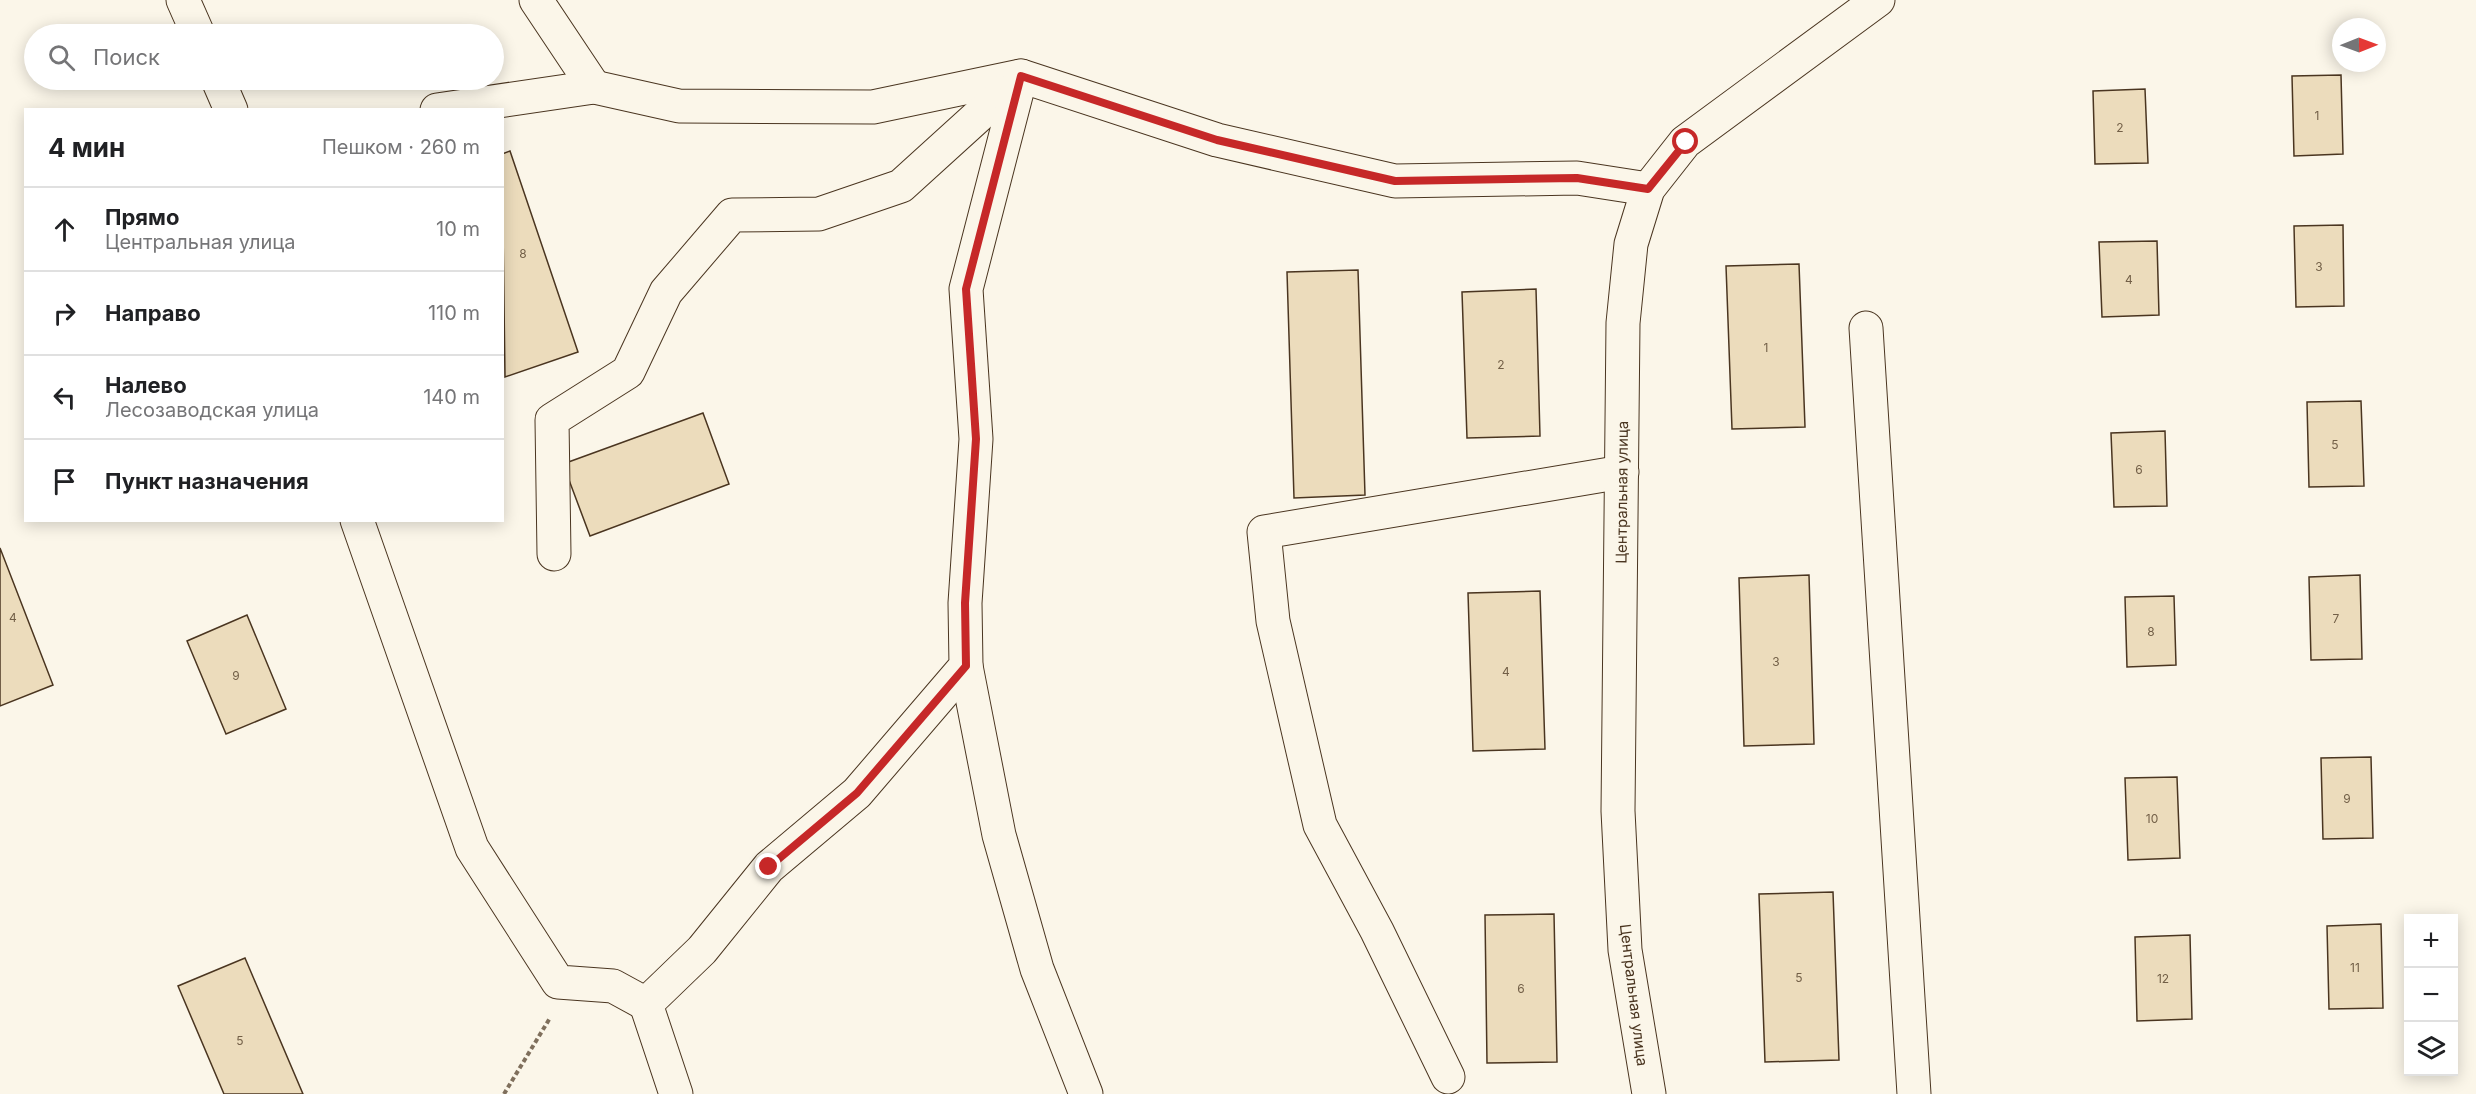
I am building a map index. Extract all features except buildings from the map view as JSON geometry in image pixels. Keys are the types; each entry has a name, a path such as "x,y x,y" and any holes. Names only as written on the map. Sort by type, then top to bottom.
{"street":[{"path":"183,0 194,24"},
{"path":"536,0 594,87"},
{"name":"Центральная улица","path":"1649,1094 1625,950 1618,811 1623,323 1631,244 1648,189 1686,142 1878,0"},
{"path":"554,554 552,420 628,372 666,292 732,215 819,214 901,186 1021,76"},
{"path":"1021,76 966,289 976,439 965,603 966,666 999,835 1037,969 1086,1094"},
{"path":"450,108 594,87 680,106 873,107 1021,76 1217,140 1395,181 1577,178 1648,189"},
{"path":"222,90 230,108"},
{"path":"1866,328 1914,1094"},
{"path":"1448,1077 1377,931 1320,825 1273,621 1264,532 1622,472"},
{"path":"358,522 472,848 558,982 613,986 646,1004 676,1094"},
{"path":"646,1004 702,950 769,867 857,793 966,666"}],"path":[{"path":"504,1094 570,984"}],"route":[{"path":"769,867 857,793 966,666 965,603 976,439 966,289 1021,76 1217,140 1395,181 1577,178 1648,189 1686,142"}]}
